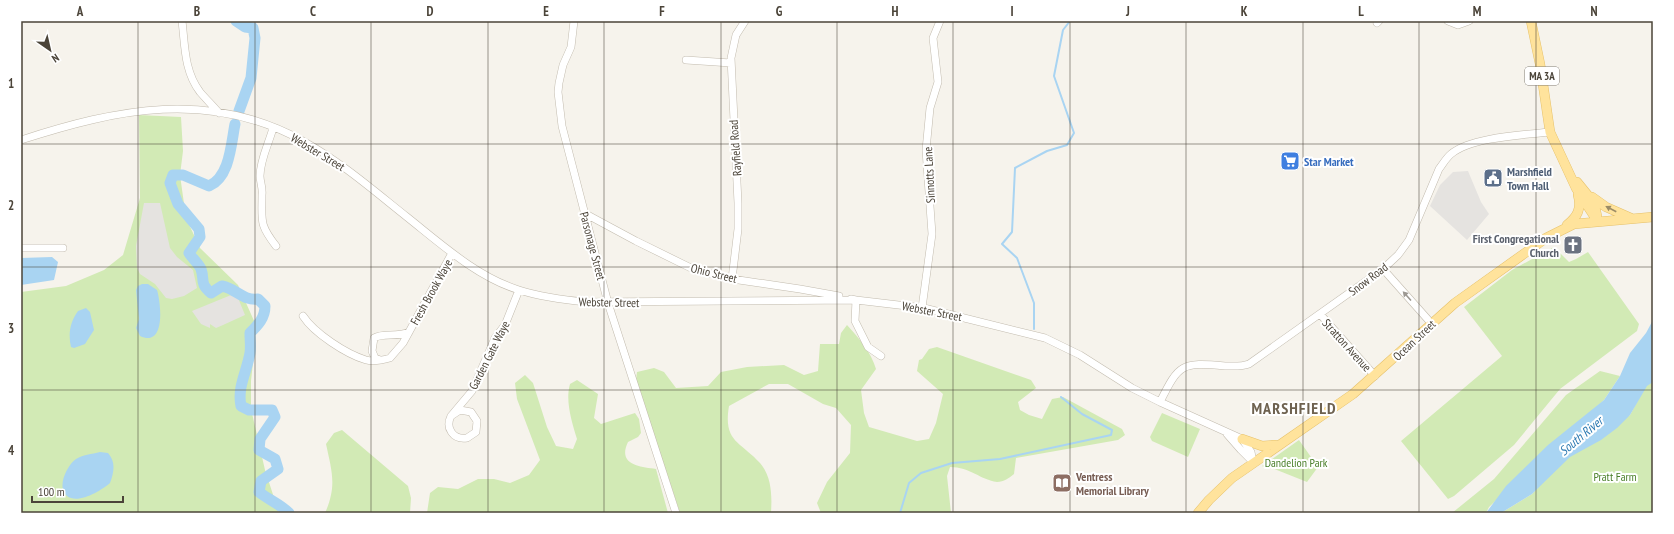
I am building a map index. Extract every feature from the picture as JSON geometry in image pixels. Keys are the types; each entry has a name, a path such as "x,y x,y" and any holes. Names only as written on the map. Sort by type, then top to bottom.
{"main road":[{"name":"MA 3A","path":"1531,21 1540,64 1550,132 1576,188 1598,222"},
{"name":"MA 3A","path":"1569,173 1589,195 1594,203 1598,222"},
{"path":"1555,233 1568,224 1577,214 1580,205 1576,188"},
{"name":"MA 3A","path":"1589,195 1609,208 1634,219"},
{"name":"Ocean Street","path":"1198,513 1219,489 1253,462 1354,394 1431,323 1455,303 1555,233 1574,224 1653,217"},
{"path":"1242,439 1262,446 1280,443"}],"street":[{"path":"182,21 185,52 192,78 199,91 219,113"},
{"name":"Parsonage Street","path":"574,21 571,47 560,73 558,92 562,126 608,302 676,513"},
{"name":"Rayfield Road","path":"732,279 738,229 738,203 731,62 736,35 745,21"},
{"name":"Sinnotts Lane","path":"922,308 932,234 926,150 930,108 939,75 933,38 940,21"},
{"path":"1448,21 1458,25 1469,21"},
{"path":"686,60 731,62"},
{"name":"Webster Street","path":"21,140 83,121 139,110 196,109 245,118 302,140 336,161 452,253 479,270 519,290 565,300 608,302 856,300 922,308 1045,338 1080,355 1132,388 1242,439"},
{"path":"273,128 262,162 260,176 262,192 261,218 264,229 276,246"},
{"name":"Snow Road","path":"1160,402 1173,377 1182,368 1202,364 1238,367 1249,364 1383,269 1398,255 1409,240 1439,169 1451,154 1461,148 1477,142 1550,132"},
{"name":"Ohio Street","path":"584,213 684,265 712,275 800,289 856,300"},
{"path":"21,248 63,248"},
{"name":"Fresh Brook Waye","path":"380,360 394,355 409,332 452,253"},
{"path":"1383,269 1431,323"},
{"name":"Garden Gate Waye","path":"451,416 472,390 495,338 505,325 519,290"},
{"path":"856,300 855,321 868,347 881,356"},
{"name":"Stratton Avenue","path":"1320,314 1375,376"},
{"path":"303,316 319,334 345,349 366,360 380,360"},
{"path":"380,360 375,358 372,351 374,338 382,334 397,336 409,332"},
{"path":"460,410 471,412 477,421 476,432 467,438 456,437 449,427 451,416 460,410"},
{"name":"Webster Street","path":"1227,433 1253,462"},
{"path":"1242,439 1251,452 1253,462"}],"green space":[{"path":"139,115 181,117 183,151 180,175 186,218 200,248 238,285 255,323 255,344 251,381 251,409 265,470 279,513 21,513 21,292 66,286 104,270 123,255 140,198"},
{"path":"1554,247 1569,262 1588,252 1639,324 1637,331 1560,389 1514,445 1454,496 1448,499 1401,441 1502,356 1464,307 1512,270"},
{"path":"847,325 868,351 876,369 861,390 864,413 869,427 917,441 929,439 936,423 943,394 917,371 919,360 922,359 929,349 937,347 1031,380 1036,388 1018,402 1020,410 1029,415 1042,419 1052,399 1063,397 1122,429 1125,435 1118,440 1016,458 1014,474 1006,480 1000,482 991,481 964,469 950,467 947,476 951,513 821,513 817,503 827,482 850,453 851,425 836,408 823,404 788,384 769,384 729,406 728,427 735,440 760,463 767,474 771,493 771,513 680,513 636,380 637,372 654,368 664,372 676,388 708,386 721,372 747,367 784,365 804,375 818,371 820,344 839,344 841,333"},
{"path":"1600,371 1620,376 1604,400 1489,507 1486,513 1452,513 1494,479 1566,395"},
{"path":"525,375 533,383 547,427 556,446 573,449 577,439 568,398 570,384 577,380 598,394 594,418 601,424 635,413 639,419 641,433 638,437 628,442 625,450 625,456 637,466 656,469 668,513 427,513 430,493 438,487 458,489 478,479 494,479 510,483 529,475 540,460 517,399 515,383"},
{"name":"Pratt Farm","path":"1653,381 1653,513 1501,513 1532,494 1567,455 1630,415 1644,389 1643,388"},
{"path":"1162,413 1200,429 1188,457 1152,441 1150,437"},
{"path":"342,430 408,486 411,498 410,513 325,513 329,503 332,487 331,471 326,444 334,433"},
{"name":"Dandelion Park","path":"1299,440 1318,467 1307,482 1267,466 1262,466"}],"shaded area":[{"path":"1468,171 1481,202 1489,214 1467,240 1430,206 1440,185 1453,172"},
{"path":"144,203 160,203 170,248 177,257 193,270 197,288 184,296 172,299 166,298 155,284 140,274 137,268 136,246"},
{"path":"236,293 245,315 216,328 210,324 210,328 201,324 192,311"}],"water":[{"path":"52,257 58,262 54,280 21,285 21,258"},
{"path":"148,284 157,290 160,304 160,322 158,330 154,336 148,338 140,336 136,328 139,319 136,290 138,286"},
{"path":"86,308 90,312 94,330 85,344 74,348 71,347 71,324 78,311"},
{"name":"South River","path":"1653,320 1653,382 1647,386 1630,415 1617,428 1601,440 1570,457 1532,494 1501,513 1486,513 1506,486 1548,445 1604,400 1620,376 1630,353 1646,333"},
{"path":"100,452 108,453 111,456 113,471 110,483 97,492 86,497 76,499 66,495 62,485 63,479 72,462 81,456"}],"waterway":[{"path":"236,21 245,27 253,28 255,38 251,78 239,111"},
{"path":"1034,329 1034,303 1017,258 1002,244 1012,232 1015,168 1047,151 1067,145 1074,133 1054,76 1063,30 1070,21"},
{"path":"235,124 231,150 225,168 216,182 209,186 183,175 173,175 170,183 178,204 199,229 200,237 189,253 201,269 203,281 207,290 211,293 222,286 244,297 258,299 265,306 262,318 250,333 249,360 241,386 240,399 241,406 249,410 272,410 275,417 260,439 259,450 275,459 278,469 261,481 259,492 289,513"},
{"path":"900,513 909,483 921,473 952,463 1000,459 1111,435 1112,430 1082,414 1061,397"}],"place":[{"name":"Star Market","path":"1290,161"},
{"name":"Marshfield Town Hall","path":"1493,178"},
{"name":"First Congregational Church","path":"1573,245"},
{"name":"Ventress Memorial Library","path":"1062,483"}],"district":[{"name":"MARSHFIELD","path":"1294,408"}]}
